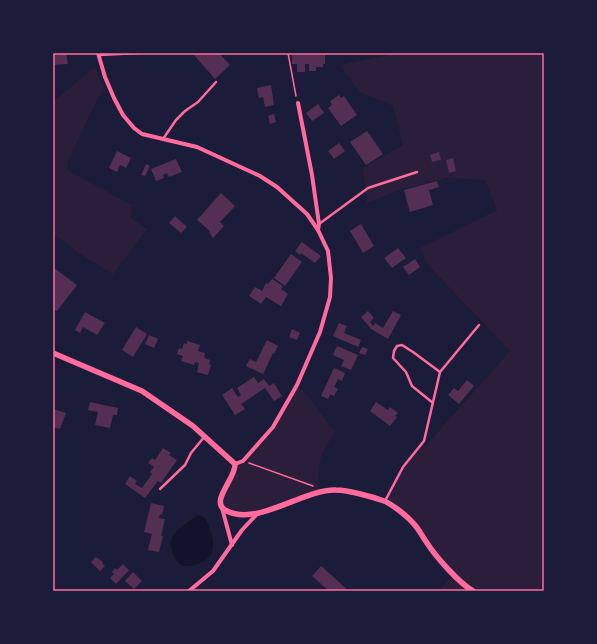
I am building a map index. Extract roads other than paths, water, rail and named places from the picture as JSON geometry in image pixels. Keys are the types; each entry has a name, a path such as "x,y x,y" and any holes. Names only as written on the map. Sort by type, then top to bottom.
{"street":[{"path":"98,54 105,77 114,98 123,115 134,128 142,134 197,147 260,176 277,186 307,214 318,230 328,251 331,264 330,297 325,317 296,387 273,427 244,461 235,464"},
{"path":"298,103 312,175 319,224 318,230"},
{"path":"53,353 142,391 193,426 235,464"},
{"path":"232,544 220,502 221,494 234,474 235,464"},
{"path":"222,508 241,515 258,513 319,493 336,490 385,501 413,522 437,555 452,572 473,591"},
{"path":"188,591 213,571 242,530 258,513"}],"lane":[{"path":"98,54 139,53"},
{"path":"162,139 176,120 185,111 198,102 216,82"},
{"path":"319,224 368,188 417,172"},
{"path":"385,501 403,467 424,441 440,372 479,325"},
{"path":"433,403 412,386 406,372 393,358 394,351 397,346 402,345 440,372"},
{"path":"160,489 185,465 191,453 205,436"}]}
